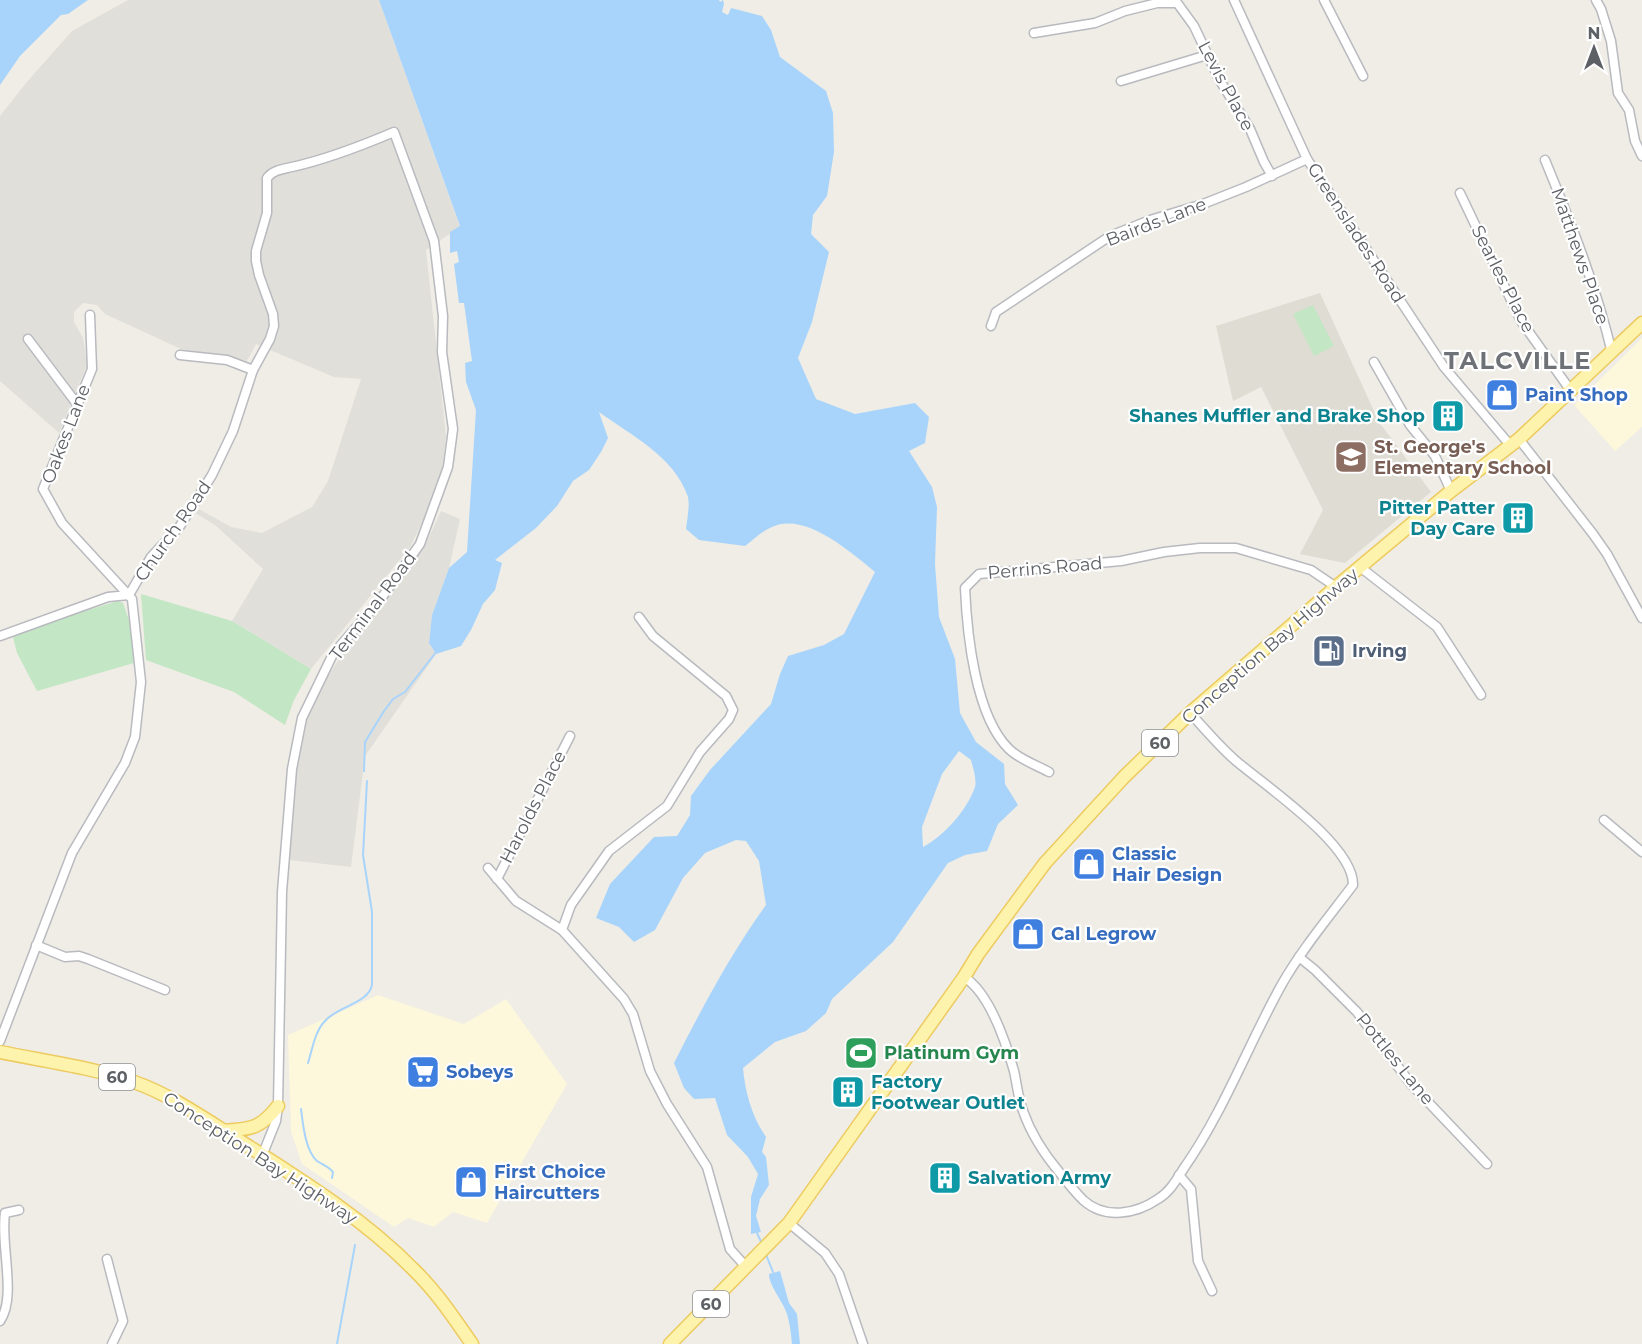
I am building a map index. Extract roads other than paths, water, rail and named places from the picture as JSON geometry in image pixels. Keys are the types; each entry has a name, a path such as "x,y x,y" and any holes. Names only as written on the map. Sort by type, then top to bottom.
{"main road":[{"name":"Conception Bay Highway","path":"670,1344 789,1223 978,954 1045,863 1124,777 1190,713 1336,587 1451,491 1515,442 1642,323"},
{"name":"Conception Bay Highway","path":"0,1053 75,1066 132,1082 174,1100 354,1218 395,1251 427,1284 472,1344"},
{"path":"223,1131 245,1130 259,1126 278,1106"}],"street":[{"name":"Greenslades Road","path":"1233,0 1307,159 1444,367 1515,442 1598,541 1642,618"},
{"path":"1324,0 1363,76"},
{"path":"1596,0 1611,42 1618,93 1629,110 1635,141 1642,156"},
{"path":"1034,33 1095,23 1125,11 1176,1"},
{"name":"Levis Place","path":"1176,1 1194,26 1219,79 1250,129 1263,162 1272,176"},
{"path":"1121,81 1207,55"},
{"name":"Church Road","path":"0,1041 72,853 125,763 135,737 141,682 132,599 129,595 151,557 180,526 212,476 233,431 253,370 270,339 274,321 258,275 256,261 256,251 267,213 267,178 277,170 314,162 394,132"},
{"name":"Terminal Road","path":"262,1156 276,1121 278,1106 282,892 292,769 302,718 333,654 380,600 420,544 448,467 453,429 442,352 443,316 434,241 394,132"},
{"name":"Bairds Lane","path":"991,326 996,312 1110,236 1150,220 1214,200 1307,159"},
{"name":"Matthews Place","path":"1545,160 1577,241 1606,329 1611,353"},
{"name":"Searles Place","path":"1460,193 1521,321 1571,391"},
{"name":"Oakes Lane","path":"90,315 92,369 43,489 62,523 129,595"},
{"path":"28,339 77,404"},
{"path":"180,355 227,360 253,370"},
{"path":"1374,362 1410,425 1435,456 1451,491"},
{"name":"Perrins Road","path":"1049,772 1010,750 994,729 982,699 967,626 965,588 979,574 1121,561 1164,552 1200,548 1236,548 1311,570 1336,587"},
{"path":"1360,567 1437,627 1481,695"},
{"path":"0,636 108,597 129,595"},
{"path":"562,930 571,905 609,851 667,806 700,752 729,719 733,710 726,696 653,636 639,617"},
{"path":"964,977 974,983 998,1025 1014,1072 1023,1112 1033,1135 1044,1154 1083,1200 1091,1206 1112,1213 1147,1207 1162,1197 1196,1152 1225,1099 1271,1004 1299,957 1353,885 1353,875 1345,861 1317,827 1233,759 1190,713"},
{"name":"Harolds Place","path":"497,879 570,736"},
{"path":"1604,820 1642,852"},
{"path":"488,868 516,901 562,930 624,999 633,1014 650,1071 667,1104 707,1167 730,1249 748,1266"},
{"path":"36,945 65,957 79,956 88,959 165,990"},
{"name":"Pottles Lane","path":"1299,957 1357,1012 1411,1084 1487,1164"},
{"path":"1179,1175 1191,1189 1198,1261 1212,1291"},
{"path":"0,1321 6,1312 7,1296 2,1224 5,1213 19,1210"},
{"path":"789,1223 825,1253 839,1274 863,1344"},
{"path":"107,1259 123,1321 112,1344"}],"water":[{"path":"0,0 88,0 68,14 61,15 20,56 0,85"},
{"path":"379,0 719,0 720,2 723,0 722,12 728,15 731,8 762,16 771,30 780,57 826,91 833,113 834,152 827,196 813,215 811,234 829,252 812,322 798,358 816,399 855,414 915,403 929,417 925,443 909,451 932,487 937,507 935,564 939,617 955,659 960,713 976,742 1004,764 1005,784 1018,805 998,824 987,851 965,855 948,863 893,942 832,999 826,1013 806,1031 775,1042 743,1068 750,1104 766,1137 762,1152 766,1157 769,1185 760,1199 756,1216 761,1232 751,1234 751,1197 758,1174 748,1157 727,1135 715,1098 694,1099 684,1088 674,1063 717,982 766,905 759,861 746,841 736,840 705,853 683,878 655,930 634,942 619,927 596,918 610,884 654,837 677,836 690,815 691,796 710,770 771,704 788,656 824,645 844,634 875,572 827,536 799,525 785,524 772,527 745,546 699,540 686,529 688,497 673,470 651,448 599,412 608,438 589,470 573,481 557,506 536,528 495,560 502,563 495,590 483,604 461,646 436,654 429,643 432,615 449,568 467,552 476,410 466,382 465,363 472,361 464,303 459,303 454,264 459,262 457,251 450,253 450,232 460,226","holes":["959,751 971,760 975,774 975,787 971,796 954,822 923,847 922,827 942,774"]},
{"path":"780,1271 789,1303 797,1314 800,1344 792,1344 787,1314 770,1279 769,1274"}],"waterway":[{"path":"364,771 365,742 393,699 405,692 437,651"},
{"path":"308,1063 316,1036 324,1022 336,1012 365,997 372,985 372,912 363,855 367,781"},
{"path":"301,1109 305,1136 310,1150 317,1161 333,1172 332,1178"},
{"path":"757,1233 762,1244"},
{"path":"337,1344 355,1245"},
{"path":"765,1252 773,1272"}],"place":[{"name":"Paint Shop","path":"1502,395"},
{"name":"Shanes Muffler and Brake Shop","path":"1448,416"},
{"name":"St. George's Elementary School","path":"1351,457"},
{"name":"Pitter Patter Day Care","path":"1518,518"},
{"name":"Irving","path":"1329,651"},
{"name":"Classic Hair Design","path":"1089,864"},
{"name":"Cal Legrow","path":"1028,934"},
{"name":"Platinum Gym","path":"861,1053"},
{"name":"Sobeys","path":"423,1072"},
{"name":"Factory Footwear Outlet","path":"848,1092"},
{"name":"Salvation Army","path":"945,1178"},
{"name":"First Choice Haircutters","path":"471,1182"}],"district":[{"name":"TALCVILLE","path":"1518,360"}]}
